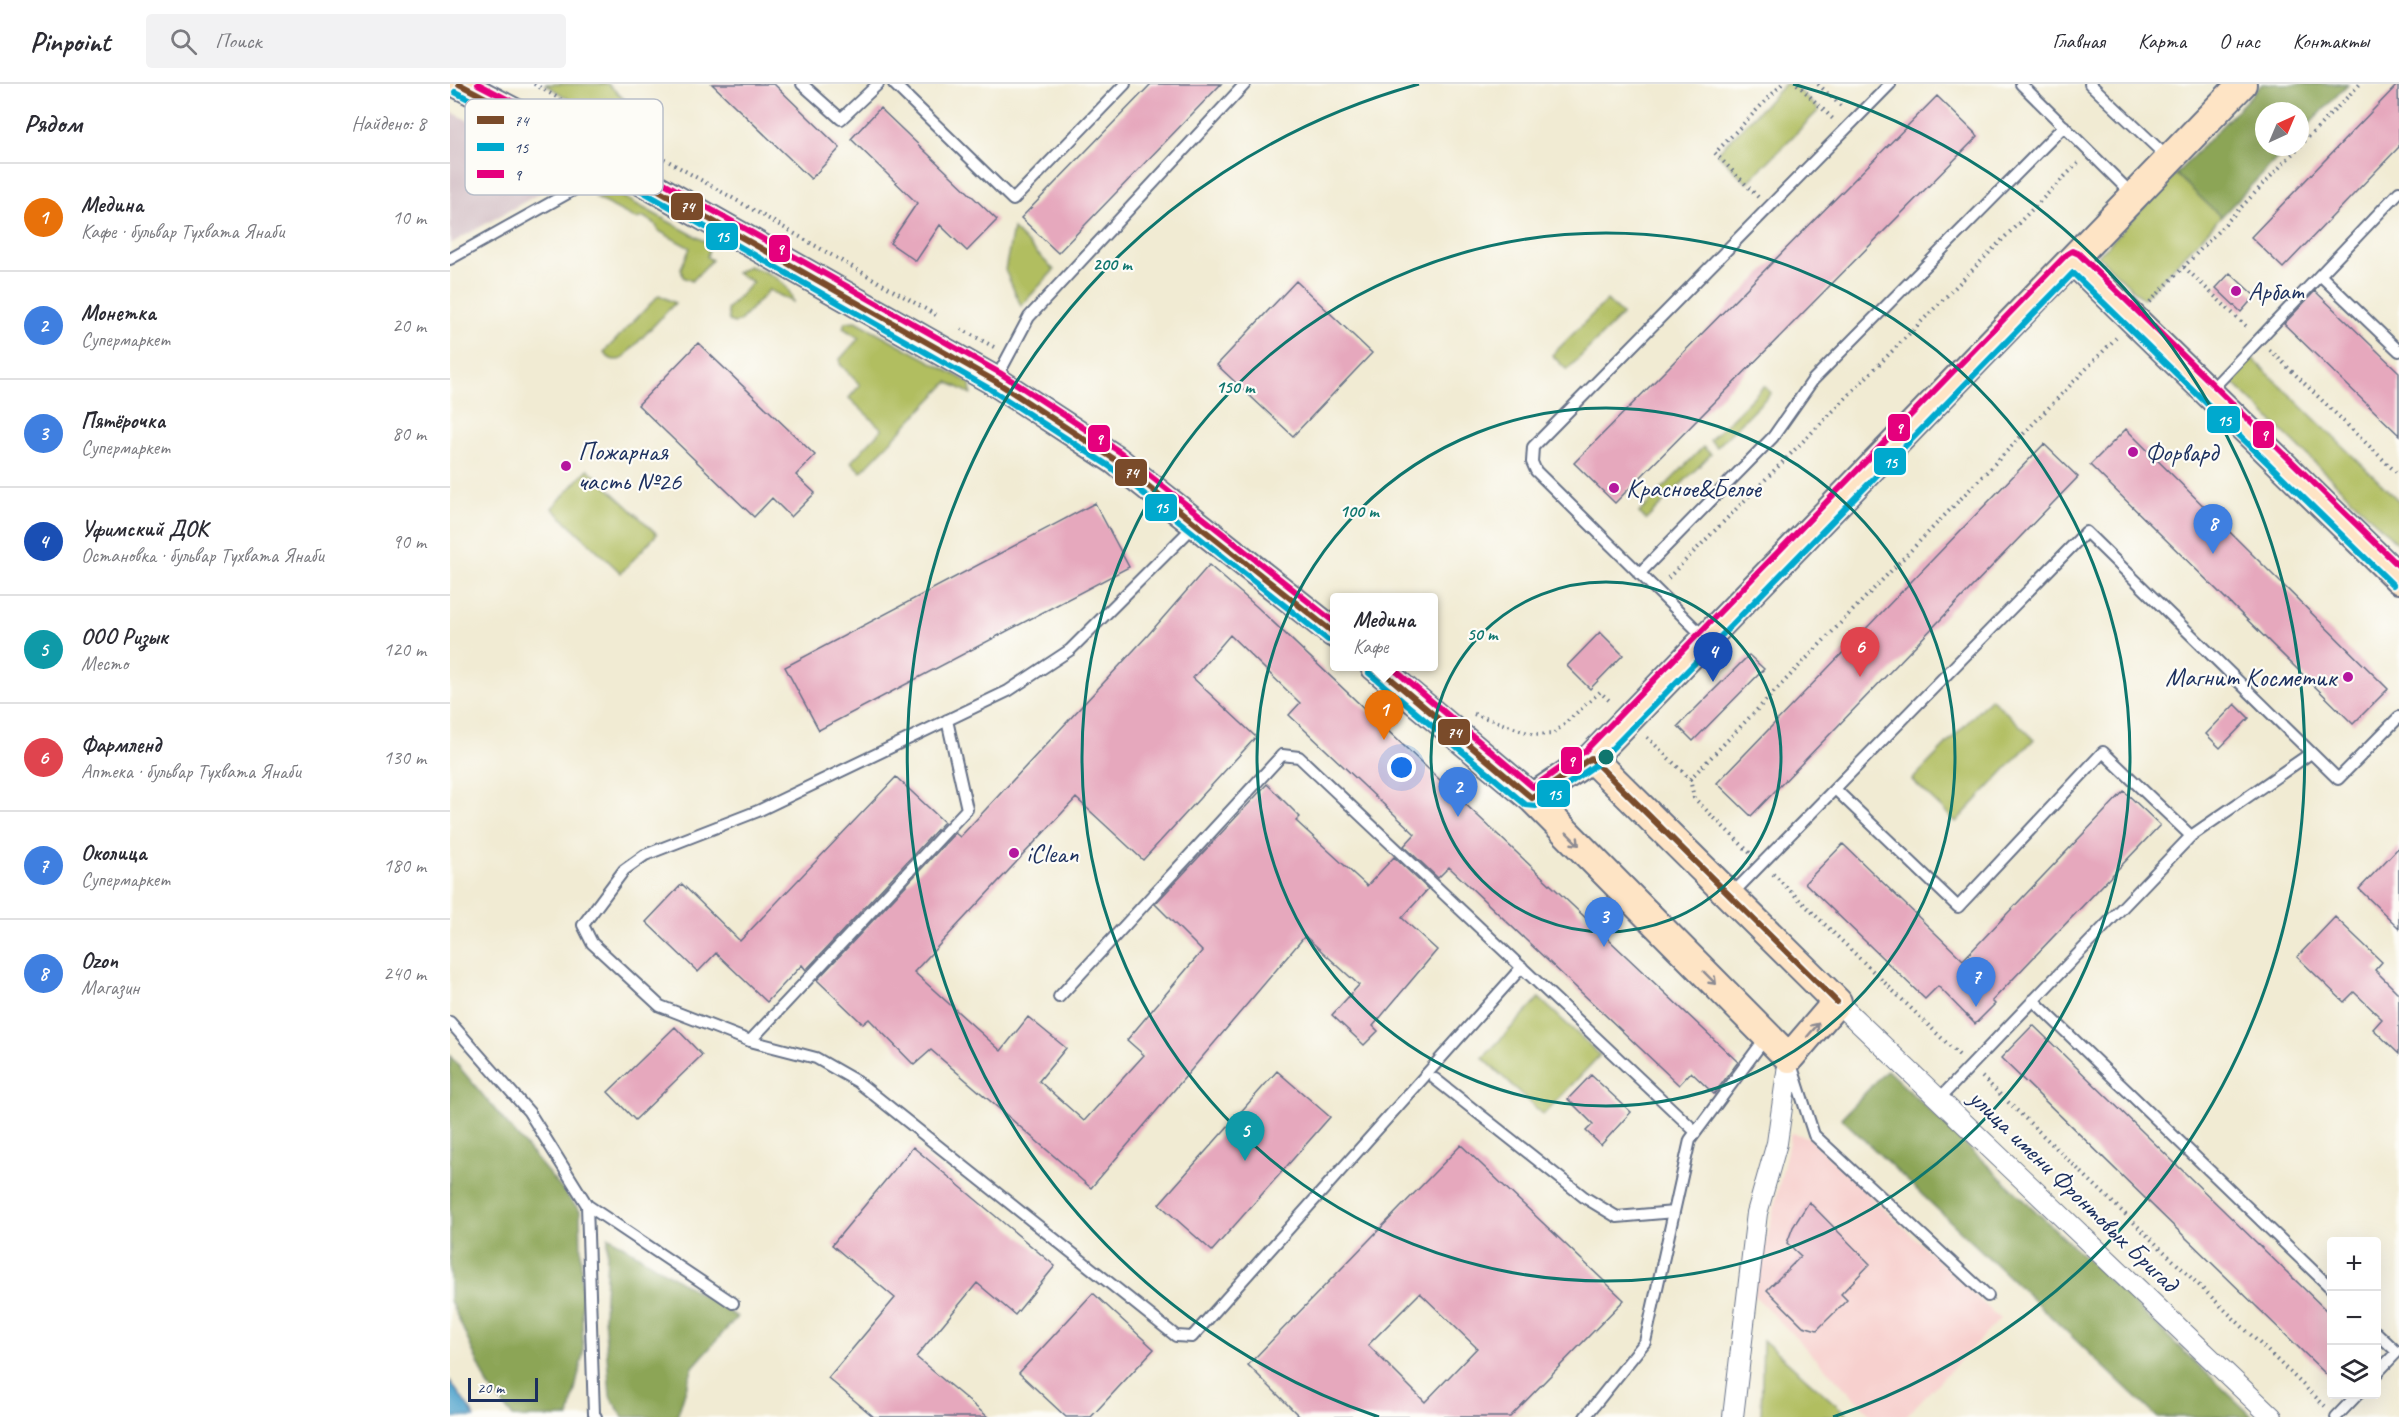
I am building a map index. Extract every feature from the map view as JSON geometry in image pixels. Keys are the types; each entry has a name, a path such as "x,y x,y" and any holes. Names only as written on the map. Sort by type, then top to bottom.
{"street":[{"path":"459,84 488,99"},
{"path":"1532,798 1591,759 2242,84"},
{"path":"663,193 995,381 1114,459 1330,629"},
{"path":"2073,260 2399,579"},
{"path":"1381,671 1532,798 1789,1058"},
{"path":"1591,759 1838,1002 1789,1058 1777,1143 1757,1214 1733,1417"},
{"name":"улица имени Фронтовых Бригад","path":"1838,1002 2272,1417"}],"lane":[{"path":"802,84 841,119 878,84"},
{"path":"894,84 1013,200 1125,84"},
{"path":"995,381 1029,317 1245,84"},
{"path":"1706,639 1536,471 1532,462 1533,447 1890,84"},
{"path":"2021,84 2134,196"},
{"path":"2090,84 2170,159"},
{"path":"1639,574 1769,442 1813,380 2064,126"},
{"path":"2208,392 2399,192"},
{"path":"450,259 564,195"},
{"path":"2320,275 2399,351"},
{"path":"1197,523 1070,650 1008,691 758,811 645,855 624,870 583,925 592,943 660,1006 750,1041 816,1058 858,1082 1176,1336 1192,1337 1522,967"},
{"path":"1730,896 2086,532 2338,779 2399,717"},
{"path":"750,1041 967,809 947,720"},
{"path":"1835,789 1958,907 2103,752 2191,836"},
{"path":"1939,1099 2191,836 2311,753"},
{"path":"1059,997 1282,755 1299,757 1696,1132"},
{"path":"2033,1000 2327,1285"},
{"path":"450,1023 530,1112 587,1205 733,1304"},
{"path":"1585,1417 1645,1342 1690,1140 1767,1036"},
{"path":"1789,1058 1814,1135 1988,1296"},
{"path":"1435,1079 1584,1197 1617,1217 1674,1212"},
{"path":"587,1205 594,1414 596,1417"},
{"path":"2381,1337 2397,1352 2381,1369"},
{"path":"2336,1417 2354,1399"}],"path":[{"path":"1768,207 1715,153 1782,84"},
{"path":"1797,84 1844,130"},
{"path":"1818,84 1855,120"},
{"path":"2309,138 2360,84"},
{"path":"1656,590 2090,152"},
{"path":"1690,778 2291,156"},
{"path":"2184,267 2399,475"},
{"path":"1534,735 1553,734 1600,692 1614,705"},
{"path":"1647,736 1690,778 1694,798 2336,1417"}],"shaded area":[{"path":"450,111 465,119 465,195 537,195 450,244"},
{"path":"1791,1133 1808,1137 2000,1319 1905,1417 1873,1417 1754,1295"}],"green space":[{"path":"545,84 608,84 624,99 568,99"},
{"path":"1785,84 1793,84 1819,110 1747,183 1717,153"},
{"path":"2262,84 2348,84 2309,125 2309,102 2255,102 2255,156 2279,156 2221,217 2176,174"},
{"path":"2176,174 2221,217 2143,299 2098,256"},
{"path":"620,195 708,243 707,257 712,260 692,281 683,277 681,268 690,248 659,231 655,224 644,217 636,219 596,198"},
{"path":"1013,229 1054,270 1021,306 1005,270"},
{"path":"748,266 776,278 787,288 793,302 769,290 739,322 734,323 729,321 727,309 753,282 736,273"},
{"path":"659,295 675,303 622,359 614,360 608,357 604,352"},
{"path":"1607,300 1622,315 1567,370 1552,355"},
{"path":"856,321 970,383 971,394 948,382 861,472 851,462 882,429 849,398 860,385 840,364 840,359 859,338 843,328 845,322"},
{"path":"2251,357 2399,501 2399,545 2229,379"},
{"path":"1764,386 1771,393 1717,447 1710,440"},
{"path":"1703,447 1711,454 1646,520 1639,513"},
{"path":"588,469 657,534 621,573 552,508"},
{"path":"1991,698 2034,739 1956,822 1912,780"},
{"path":"1539,998 1600,1055 1543,1115 1483,1058"},
{"path":"450,1056 580,1211 583,1354 569,1417 513,1417 489,1387 450,1300"},
{"path":"1887,1070 2253,1417 2157,1417 1841,1118"},
{"path":"608,1236 737,1317 693,1367 677,1417 623,1417 610,1396 604,1316"},
{"path":"1763,1340 1850,1417 1761,1417"}],"water":[{"path":"450,1381 475,1417 450,1417"}],"building":[{"path":"712,84 774,84 840,148 811,179"},
{"path":"1151,84 1221,84 1058,253 1021,218"},
{"path":"2398,84 2399,147 2283,268 2251,237"},
{"path":"1937,96 1978,136 1615,503 1574,463"},
{"path":"880,108 997,220 967,251 940,225 916,261 890,243 917,203 851,139"},
{"path":"2230,273 2255,296 2241,312 2216,288"},
{"path":"1296,281 1372,353 1293,436 1217,365"},
{"path":"2315,291 2399,372 2399,435 2284,324"},
{"path":"698,343 815,455 796,475 815,493 791,517 772,498 754,517 638,405"},
{"path":"2126,429 2388,689 2353,724 2090,465"},
{"path":"2044,444 2078,477 1751,816 1717,783"},
{"path":"1095,503 1129,567 819,730 785,667"},
{"path":"1209,565 1256,606 1738,1062 1714,1094 1691,1072 1679,1085 1449,867 1438,878 1404,846 1415,834 1289,715 1300,703 1230,635 1193,678 1256,737 1143,860 1076,798 914,972 1001,1051 1028,1017 1066,1048 1039,1081 1084,1121 1144,1055 1127,1040 1202,951 1155,904 1267,784 1300,817 1296,821 1367,886 1394,857 1428,889 1402,918 1437,950 1373,1026 1378,1031 1364,1045 1332,1015 1359,985 1305,936 1091,1188 931,1050 914,1065 869,1019 863,1024 817,980 955,833 960,837 1148,635"},
{"path":"1600,632 1623,655 1590,689 1567,666"},
{"path":"1749,655 1764,669 1693,741 1678,726"},
{"path":"2235,704 2249,718 2220,748 2206,734"},
{"path":"896,777 944,822 806,970 802,965 767,1002 716,953 698,972 646,922 682,884 740,941"},
{"path":"2124,791 2160,825 1992,1001 1995,1004 1975,1024 1938,986 1925,999 1805,883 1843,844 1963,960"},
{"path":"2399,847 2399,928 2359,889"},
{"path":"2335,917 2382,962 2375,970 2399,994 2399,1054 2373,1029 2382,1019 2354,992 2344,1002 2297,957"},
{"path":"2033,1025 2327,1311 2327,1375 2001,1058"},
{"path":"675,1027 702,1055 635,1120 608,1092"},
{"path":"1277,1071 1330,1117 1212,1251 1159,1204"},
{"path":"1591,1075 1631,1112 1601,1145 1586,1131 1593,1124 1568,1099"},
{"path":"1461,1145 1624,1300 1510,1417 1300,1417 1248,1365","holes":["1420,1293 1477,1348 1425,1402 1368,1345"]},
{"path":"913,1147 1055,1266 1015,1315 977,1283 916,1357 988,1417 874,1417 828,1378 895,1298 832,1245"},
{"path":"1809,1202 1870,1264 1841,1294 1847,1300 1817,1330 1803,1326 1767,1290 1801,1256 1787,1243 1793,1227"},
{"path":"1093,1293 1154,1349 1091,1417 1066,1417 1019,1373"}],"transit line":[{"name":"74","path":"459,84 488,99"},
{"name":"9","path":"478,84 507,99"},
{"name":"15","path":"455,92 468,99"},
{"name":"9","path":"663,182 1000,373 1120,452 1330,619"},
{"name":"74","path":"663,193 995,381 1114,459 1330,630"},
{"name":"15","path":"649,195 990,389 1109,466 1328,640"},
{"name":"9","path":"1396,671 1533,787 1585,751 2072,251 2079,254 2399,566"},
{"name":"15","path":"1369,673 1526,805 1536,806 1597,764 2073,273 2393,585"},
{"name":"74","path":"1382,671 1532,798"},
{"name":"74","path":"1532,798 1591,758 1837,1002"}],"place":[{"name":"Арбат","path":"2236,291"},
{"name":"Форвард","path":"2133,452"},
{"name":"Пожарная часть №26","path":"566,466"},
{"name":"Красное&Белое","path":"1614,488"},
{"name":"Ozon","path":"2213,554"},
{"name":"Фармленд","path":"1860,677"},
{"name":"Магнит Косметик","path":"2348,677"},
{"name":"Уфимский ДОК","path":"1713,682"},
{"name":"Медина","path":"1384,740"},
{"name":"Монетка","path":"1458,817"},
{"name":"iClean","path":"1014,853"},
{"name":"Пятёрочка","path":"1604,947"},
{"name":"Околица","path":"1976,1007"},
{"name":"ООО Ризык","path":"1245,1161"}]}
